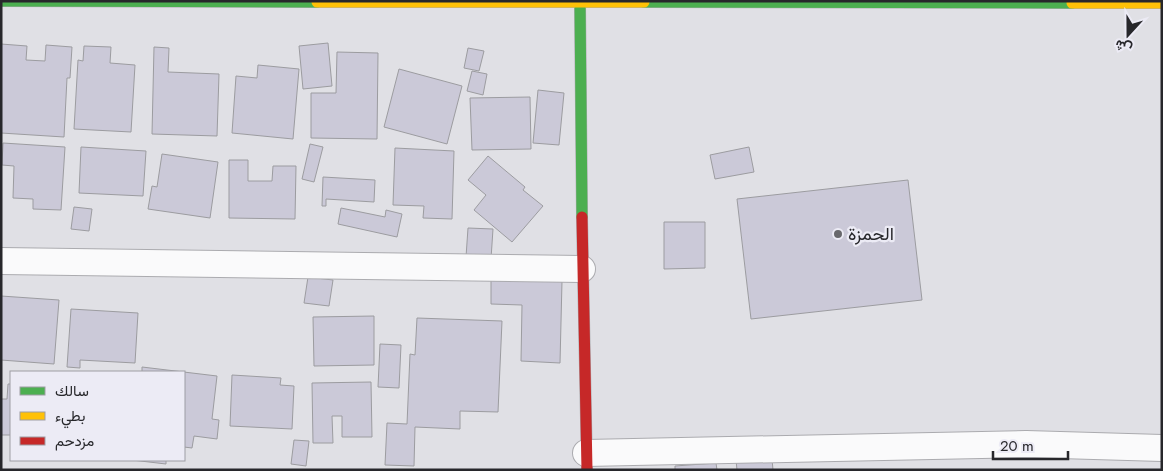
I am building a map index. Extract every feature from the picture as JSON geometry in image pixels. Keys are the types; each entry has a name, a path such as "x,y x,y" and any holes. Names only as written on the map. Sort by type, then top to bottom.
{"street":[{"path":"1,1 1157,2"},
{"path":"580,2 582,269 587,461 1026,444 1162,448"},
{"path":"1,261 582,269"}],"building":[{"path":"328,43 332,86 303,89 299,46"},
{"path":"1,44 27,46 26,60 45,61 46,45 72,47 70,78 67,78 64,137 1,133"},
{"path":"84,46 111,47 110,63 135,65 131,132 74,129 78,60 83,61"},
{"path":"154,47 169,48 168,72 219,74 217,136 152,134"},
{"path":"468,48 484,51 479,71 464,68"},
{"path":"337,52 378,53 377,139 311,138 311,93 336,93"},
{"path":"258,65 299,69 293,139 232,133 236,76 257,78"},
{"path":"399,69 462,86 447,144 384,127"},
{"path":"472,71 487,74 483,95 467,91"},
{"path":"538,90 564,93 559,145 533,143"},
{"path":"530,97 531,149 472,150 470,98"},
{"path":"3,143 65,147 61,210 33,209 33,199 13,198 14,166 2,165"},
{"path":"310,144 323,147 314,182 302,179"},
{"path":"81,147 146,151 143,196 79,193"},
{"path":"749,147 754,172 715,179 710,155"},
{"path":"395,148 454,151 452,219 423,218 424,206 393,205"},
{"path":"162,154 218,162 210,218 148,209 152,186 157,187"},
{"path":"488,156 525,187 523,190 543,206 512,242 474,210 486,195 468,180"},
{"path":"229,160 248,160 248,181 272,181 273,166 296,166 295,219 229,218"},
{"path":"323,177 375,180 374,202 326,199 326,206 322,206"},
{"path":"908,180 922,300 751,319 737,199"},
{"path":"74,207 92,209 89,231 71,229"},
{"path":"341,208 385,217 386,210 402,214 397,237 338,224"},
{"path":"664,222 705,222 705,268 664,269"},
{"path":"468,228 493,229 491,259 466,257"},
{"path":"308,277 333,280 329,306 304,303"},
{"path":"491,280 562,281 560,363 521,361 522,305 491,304"},
{"path":"1,296 59,300 54,364 1,360"},
{"path":"71,309 138,313 135,363 80,360 80,368 67,367"},
{"path":"374,316 374,365 314,366 313,317"},
{"path":"417,318 502,321 498,412 460,411 460,429 415,427 414,466 385,465 387,423 407,424 410,354 415,355"},
{"path":"380,344 401,345 399,388 378,387"},
{"path":"142,367 176,371 142,371"},
{"path":"185,372 217,376 212,419 219,420 217,439 194,436 192,448 185,447"},
{"path":"232,375 281,378 280,385 294,386 292,429 230,426"},
{"path":"371,382 372,437 342,437 342,416 332,416 333,443 313,443 312,383"},
{"path":"8,384 10,384 10,435 1,435 1,399 7,399"},
{"path":"294,440 309,441 306,466 291,464"},
{"path":"772,459 773,470 737,470 736,460"},
{"path":"140,461 166,461 166,464"},
{"path":"716,463 717,470 675,470 675,466"}],"traffic: fast":[{"path":"1,1 317,2"},
{"path":"580,2 582,217"},
{"path":"644,2 1072,3"}],"traffic: slow":[{"path":"317,2 644,2"},
{"path":"1072,3 1162,3"}],"traffic: jam":[{"path":"582,217 587,470"}],"place":[{"name":"الحمزة","path":"838,234"}]}
